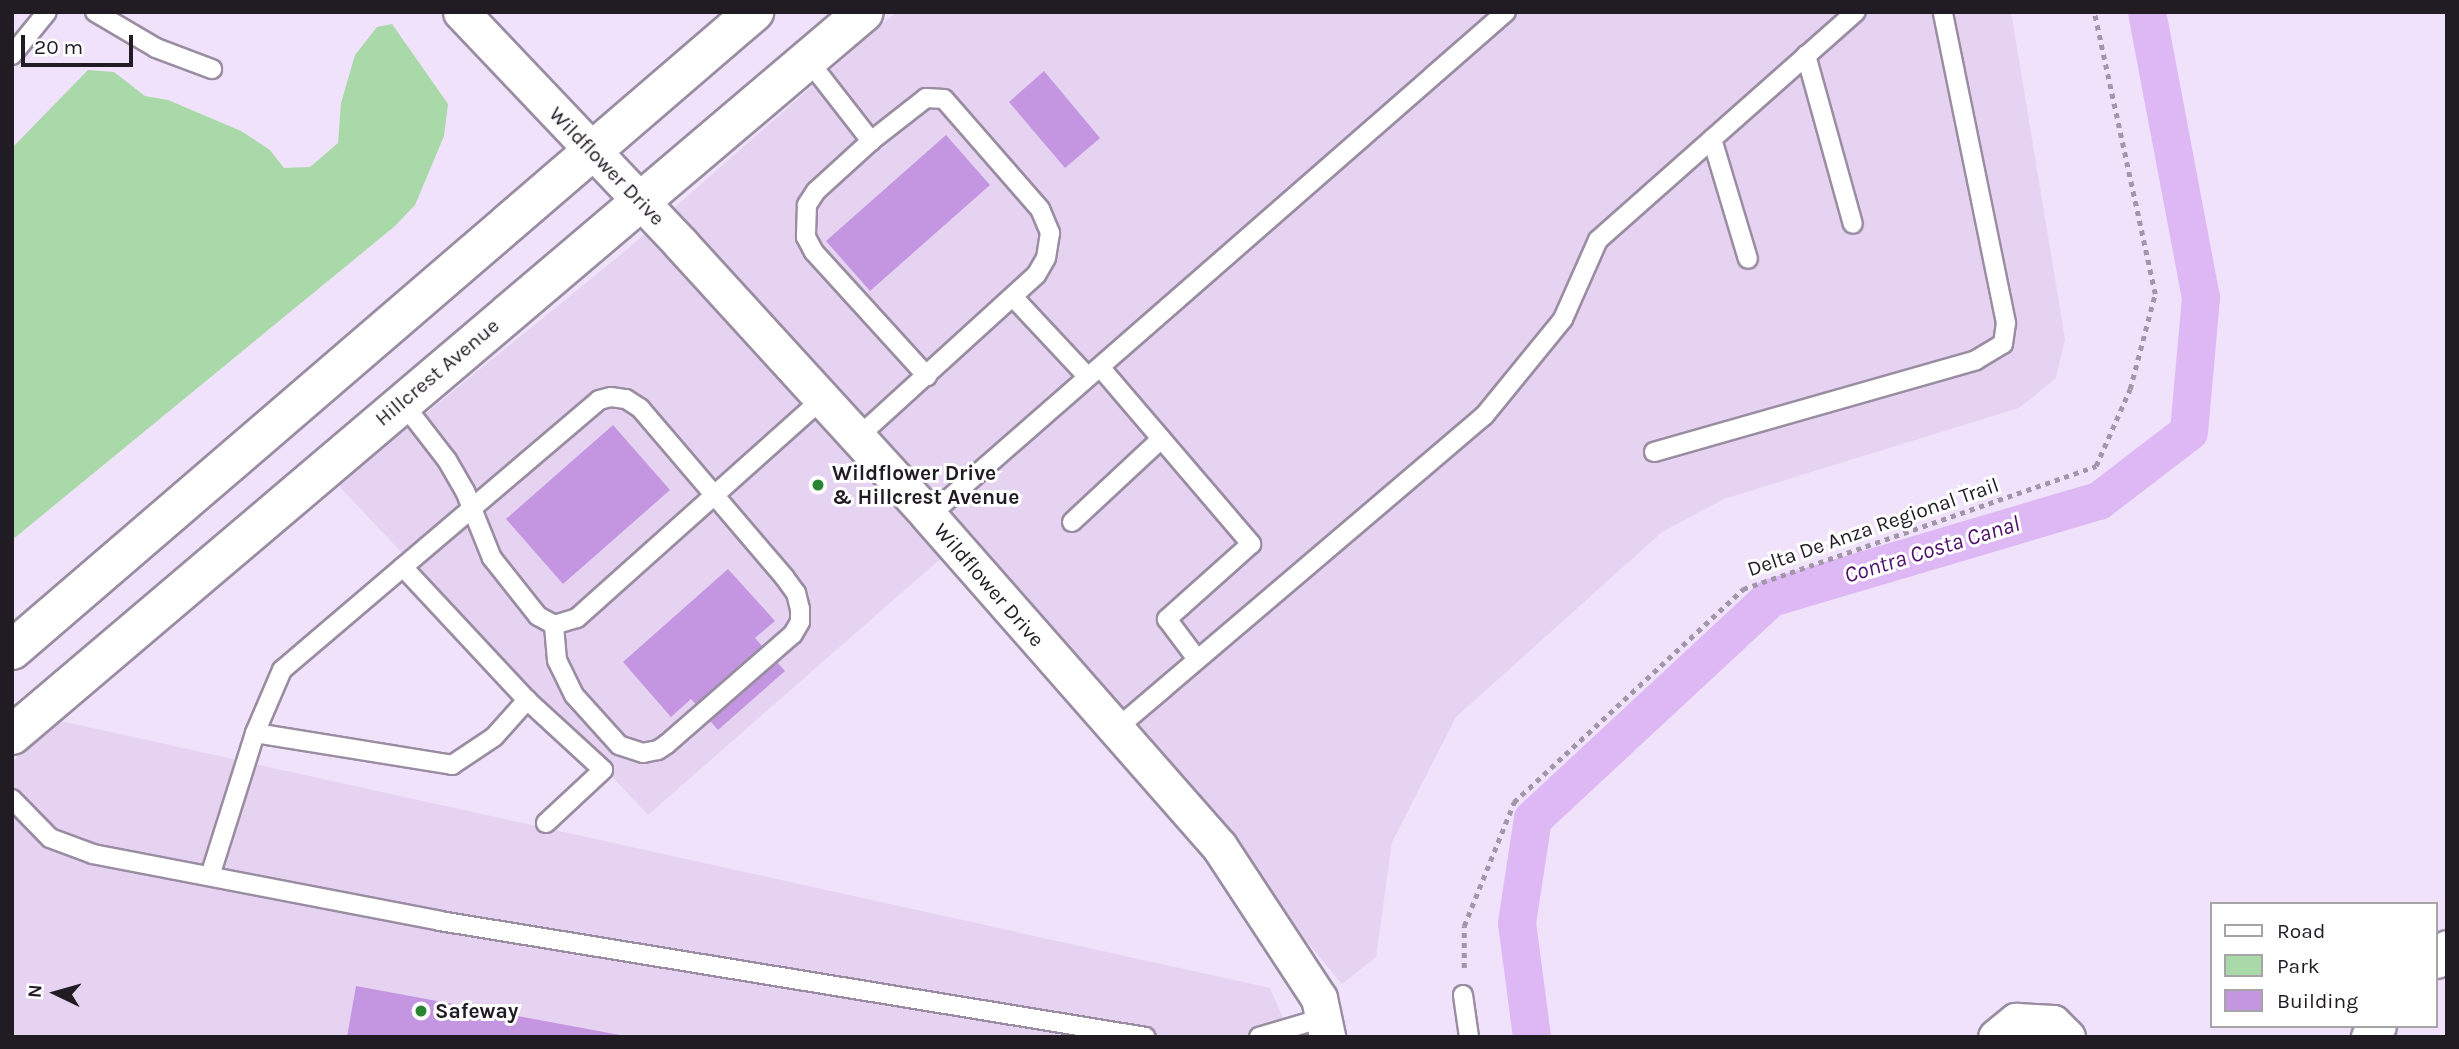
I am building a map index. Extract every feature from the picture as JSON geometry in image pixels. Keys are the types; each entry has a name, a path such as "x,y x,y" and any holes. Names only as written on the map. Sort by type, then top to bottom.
{"main road":[{"path":"12,650 754,12"},
{"name":"Hillcrest Avenue","path":"12,735 864,12"}],"street":[{"name":"Wildflower Drive","path":"461,12 640,201 929,516 1219,846 1319,998 1325,1027"},
{"path":"1996,1037 2016,1021 2053,1023 2067,1037"}],"lane":[{"path":"12,55 47,12"},
{"path":"95,12 156,48 212,69"},
{"path":"929,516 1506,12"},
{"path":"1116,729 1484,416 1563,319 1598,240 1856,12"},
{"path":"1654,452 1976,360 2003,344 2006,323 1943,12"},
{"path":"1807,55 1853,224"},
{"path":"808,60 872,141"},
{"path":"857,438 927,376 1014,298 1036,275 1046,258 1050,233 1040,209 953,106 937,96 926,98 872,141 816,191 807,205 806,237 814,253 927,376"},
{"path":"1712,139 1748,259"},
{"path":"1014,298 1161,439 1251,544 1167,619 1197,659"},
{"path":"210,876 255,733 282,670 588,407 611,397 626,399 640,408 716,494 796,593 800,622 793,634 667,744 658,751 643,753 619,745 564,681 557,660 554,625"},
{"path":"402,402 447,460 473,506 492,558 538,616 554,625 568,623 577,618 822,399"},
{"path":"1072,522 1161,439"},
{"path":"403,567 527,700 603,770 546,823"},
{"path":"255,733 452,765 494,737 527,700"},
{"path":"12,799 50,838 93,854 440,921 1146,1037"},
{"path":"1463,995 1469,1037"},
{"path":"1259,1037 1325,1027"}],"path":[{"name":"Delta De Anza Regional Trail","path":"1463,995 1464,926 1514,802 1743,589 2096,466 2130,389 2155,295 2094,12"}],"shaded area":[{"path":"896,12 2011,12 2065,339 2056,378 2019,408 1724,499 1662,532 1456,717 1392,842 1376,957 1342,984 1110,705 964,538 648,815 338,485 630,247"},
{"path":"56,720 1270,988 1291,1037 12,1037 12,762"}],"green space":[{"path":"392,24 448,104 444,136 415,205 395,226 12,540 12,148 88,70 114,72 145,96 168,100 241,131 270,150 284,168 310,167 338,143 341,103 355,55 377,27"}],"building":[{"path":"1044,71 1100,138 1065,168 1009,102"},
{"path":"946,135 990,185 870,291 826,241"},
{"path":"613,425 670,490 563,584 506,519"},
{"path":"728,569 775,621 755,638 785,671 718,730 691,699 671,717 623,662"},
{"name":"Safeway","path":"356,986 620,1035 620,1037 347,1037"}],"waterway":[{"name":"Contra Costa Canal","path":"1532,1037 1517,923 1533,819 1771,598 2099,501 2189,432 2201,298 2147,12"}],"place":[{"name":"Wildflower Drive & Hillcrest Avenue","path":"818,485"},
{"name":"Safeway","path":"421,1011"}]}
